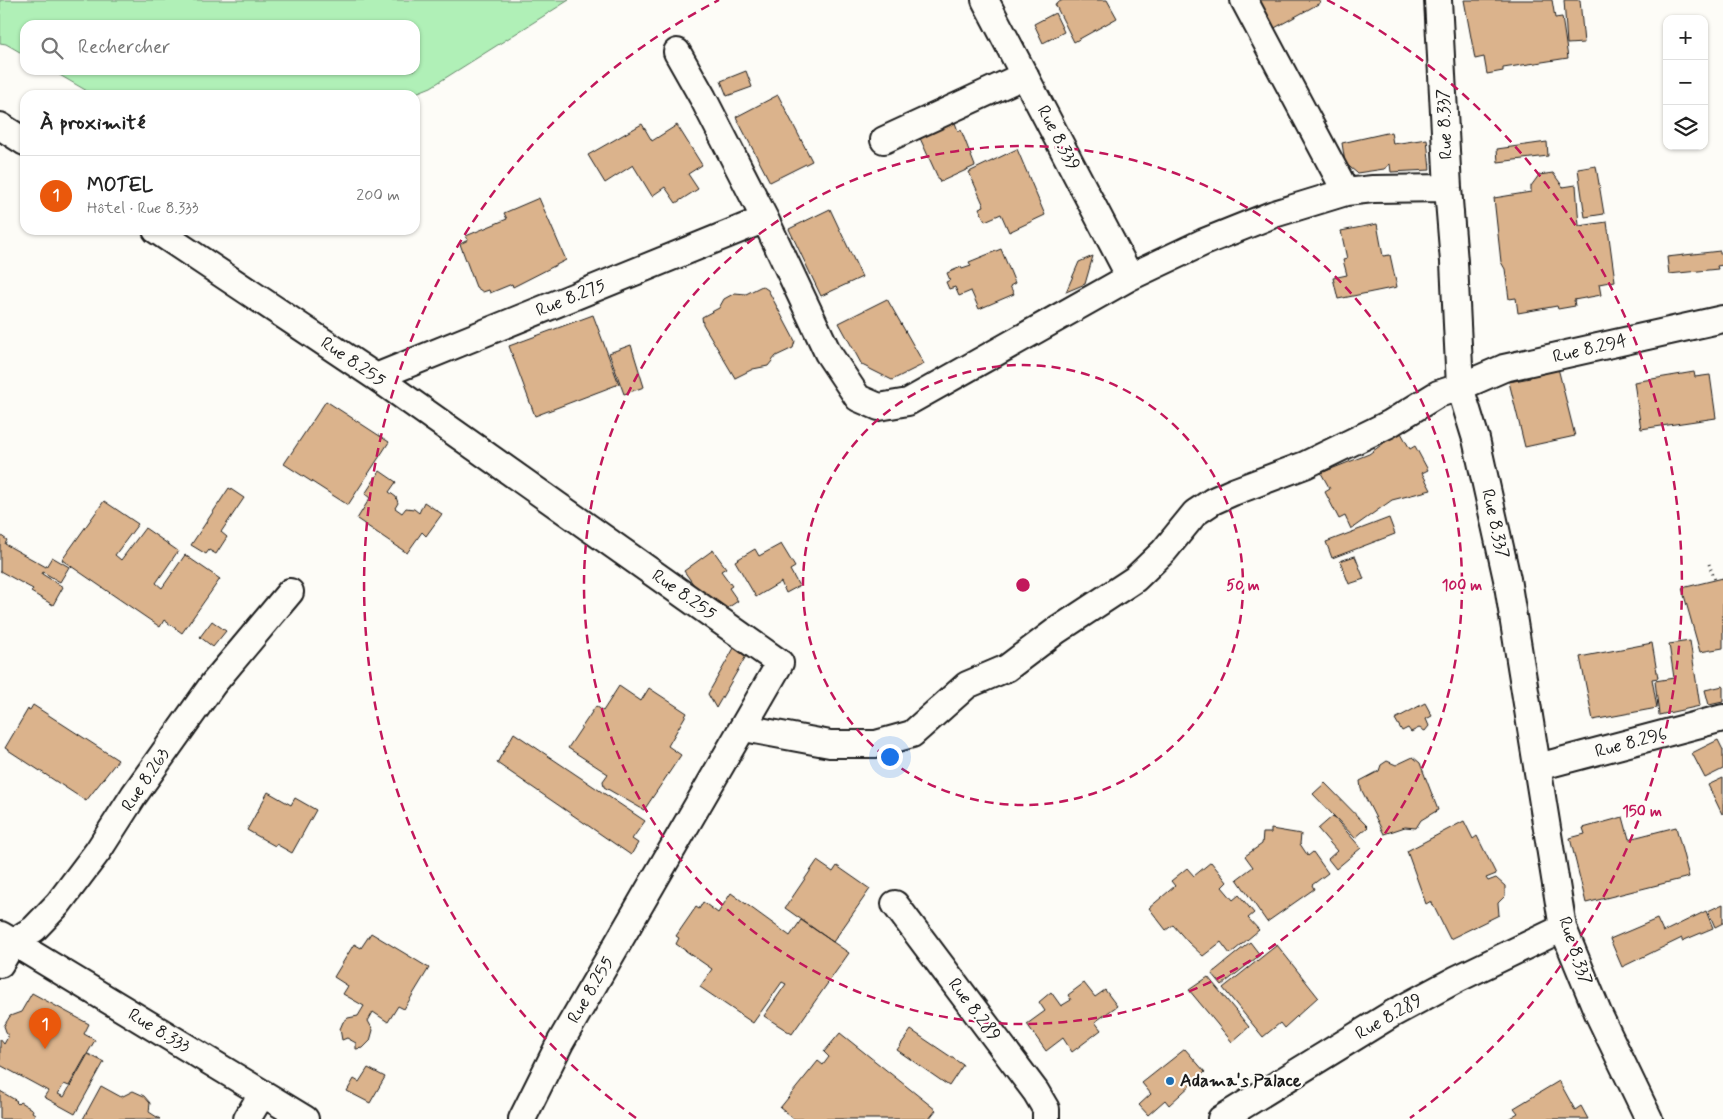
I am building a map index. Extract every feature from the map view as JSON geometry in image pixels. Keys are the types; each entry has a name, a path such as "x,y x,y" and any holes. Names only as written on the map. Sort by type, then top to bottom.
{"street":[{"name":"Rue 8.339","path":"985,0 1130,277"},
{"path":"1244,0 1346,192"},
{"name":"Rue 8.337","path":"1438,0 1460,387 1476,439 1507,579 1563,928 1598,1013 1649,1119"},
{"path":"677,52 703,98 765,219 828,352 858,398 879,407 908,402 1130,277 1204,242 1274,214 1346,192 1373,189 1448,188"},
{"path":"884,140 1025,76"},
{"path":"0,126 20,139"},
{"name":"Rue 8.275","path":"376,377 765,219"},
{"name":"Rue 8.255","path":"163,235 376,377 780,663 560,1044 522,1119"},
{"name":"Rue 8.294","path":"744,728 830,744 876,744 912,734 967,685 1007,668 1056,631 1135,579 1164,551 1195,513 1233,492 1305,465 1389,424 1438,394 1460,387 1504,368 1723,320"},
{"name":"Rue 8.263","path":"4,947 34,929 58,904 98,852 134,796 213,684 290,592"},
{"name":"Rue 8.296","path":"1538,767 1723,718"},
{"name":"Rue 8.289","path":"895,904 1036,1092 1046,1109 1046,1119"},
{"name":"Rue 8.289","path":"1221,1119 1392,1014 1457,979 1563,928"},
{"name":"Rue 8.333","path":"4,947 305,1119"},
{"path":"247,1119 262,1094"}],"path":[{"path":"1709,564 1715,580"}],"green space":[{"path":"0,0 569,0 431,87 420,91 85,90 60,75 420,75 420,20 20,20 20,52 6,44 0,43"}],"building":[{"path":"1063,0 1107,0 1117,18 1074,42 1055,4"},
{"path":"1255,0 1321,0 1320,3 1271,30"},
{"path":"1464,0 1552,0 1555,18 1562,17 1568,58 1503,68 1503,71 1487,74 1484,57 1475,59"},
{"path":"1564,0 1580,0 1584,43 1567,44"},
{"path":"1055,13 1064,32 1043,43 1034,24"},
{"path":"746,71 752,87 727,96 721,81"},
{"path":"778,95 812,161 770,182 736,117"},
{"path":"954,120 958,131 961,130 975,166 940,182 919,136"},
{"path":"642,124 652,141 677,125 702,165 688,174 698,189 676,203 665,187 652,196 633,165 605,183 588,155"},
{"path":"1391,132 1393,144 1427,139 1430,170 1391,172 1390,164 1384,169 1357,173 1345,163 1342,143"},
{"path":"1547,142 1548,156 1498,162 1497,149"},
{"path":"1017,149 1045,215 1009,232 1001,214 985,221 979,208 984,206 969,172"},
{"path":"1596,166 1604,214 1585,217 1578,169"},
{"path":"1553,173 1563,187 1576,185 1579,226 1607,222 1615,281 1599,284 1601,295 1574,300 1575,306 1558,309 1557,306 1518,313 1516,298 1509,299 1505,269 1501,262 1494,198 1531,192 1531,186 1539,175"},
{"path":"539,198 566,260 513,287 512,284 490,293 489,290 483,292 476,287 460,244 468,240 466,236 507,219 504,213"},
{"path":"830,209 862,277 821,296 789,229"},
{"path":"1377,224 1383,256 1390,255 1397,287 1338,299 1333,278 1347,275 1343,260 1347,259 1341,231"},
{"path":"1001,249 1015,283 1010,286 1014,294 979,309 971,291 959,296 955,287 949,289 946,282 950,280 947,273 961,267 962,269 971,266 969,262"},
{"path":"1720,251 1720,254 1723,254 1723,265 1717,266 1718,269 1669,274 1667,257"},
{"path":"1093,256 1085,284 1066,292 1079,262"},
{"path":"762,286 768,290 795,341 793,348 776,356 768,366 753,369 735,378 703,324 702,317 719,308 724,299 735,293 746,294"},
{"path":"887,299 924,364 892,380 862,365 839,323"},
{"path":"593,315 619,384 535,416 509,346"},
{"path":"631,345 644,387 624,394 609,353"},
{"path":"1557,364 1575,436 1525,447 1509,382 1530,378 1528,370"},
{"path":"1694,372 1695,377 1710,375 1716,418 1641,429 1634,382"},
{"path":"326,401 389,442 348,505 284,464"},
{"path":"1400,431 1410,449 1415,446 1428,470 1422,473 1431,490 1392,500 1351,529 1345,516 1339,519 1325,492 1330,489 1321,473 1369,454"},
{"path":"380,471 396,482 389,492 396,497 398,503 395,508 402,513 406,508 414,509 419,513 424,502 442,514 426,536 422,532 407,553 357,519 370,498 365,494"},
{"path":"229,488 244,498 221,532 227,537 216,554 209,550 206,554 191,545"},
{"path":"104,501 138,524 115,555 121,560 145,528 178,551 156,583 162,588 185,555 220,579 182,633 164,620 160,627 62,560"},
{"path":"1389,518 1395,534 1332,558 1326,542"},
{"path":"0,535 7,540 5,544 46,567 52,557 69,567 60,582 43,572 42,574 63,587 53,605 31,592 33,589 0,571"},
{"path":"781,544 795,567 790,570 799,586 786,593 781,582 756,597 735,561 755,549 759,556"},
{"path":"713,550 726,568 721,571 732,586 729,588 738,601 723,611 696,588 684,571"},
{"path":"1355,556 1364,579 1349,584 1340,561"},
{"path":"1723,578 1723,648 1700,652 1682,588"},
{"path":"212,621 226,631 213,647 200,637"},
{"path":"1690,641 1700,706 1659,715 1655,681 1674,678 1669,644"},
{"path":"1652,643 1658,678 1652,679 1657,708 1593,720 1580,657"},
{"path":"734,648 746,656 716,708 708,694"},
{"path":"619,686 641,701 649,688 687,713 668,746 681,755 644,810 604,787 603,781 608,774 568,748 596,706 603,711"},
{"path":"1723,686 1723,702 1709,705 1705,690"},
{"path":"1425,703 1432,716 1426,719 1429,726 1425,731 1419,728 1411,732 1408,728 1402,731 1395,719"},
{"path":"33,705 118,760 86,801 5,748 28,709 30,710"},
{"path":"514,733 645,821 632,839 638,843 631,855 497,763"},
{"path":"1718,740 1723,750 1723,769 1705,778 1692,753"},
{"path":"1413,757 1420,763 1438,810 1421,820 1416,828 1405,827 1384,834 1361,789 1360,781 1379,771 1381,765 1387,761 1396,765"},
{"path":"1723,778 1723,813 1722,814 1708,785"},
{"path":"1325,783 1368,827 1355,838 1313,794"},
{"path":"268,792 291,805 295,798 316,810 292,853 276,844 275,846 247,830"},
{"path":"1333,816 1361,848 1336,869 1328,859 1337,851 1318,829"},
{"path":"1623,817 1629,839 1676,827 1689,877 1586,903 1570,838 1585,834 1583,828"},
{"path":"1464,821 1473,839 1477,836 1496,874 1486,878 1488,881 1496,878 1505,886 1505,896 1498,903 1499,915 1450,939 1431,901 1426,904 1407,851"},
{"path":"1271,829 1301,834 1300,844 1308,856 1313,852 1328,873 1312,885 1314,889 1267,922 1237,879 1253,867 1245,856 1262,844 1263,833 1271,833"},
{"path":"817,861 833,872 837,866 870,889 833,942 785,908"},
{"path":"1211,862 1227,882 1222,887 1233,900 1239,895 1254,913 1248,918 1259,930 1230,954 1221,942 1203,956 1173,925 1166,930 1149,908 1175,886 1171,881 1187,868 1194,876"},
{"path":"731,893 790,936 801,920 849,953 792,1034 764,1016 786,984 782,982 753,1023 700,987 712,969 676,944 679,938 676,936 696,907 699,909 703,902 718,913"},
{"path":"1723,904 1723,923 1715,927 1708,911"},
{"path":"1706,911 1713,928 1682,941 1682,938 1622,967 1610,939 1657,919 1663,932"},
{"path":"371,933 429,968 404,1009 398,1006 388,1022 373,1012 368,1021 373,1030 370,1041 363,1048 356,1049 356,1043 347,1038 342,1040 340,1029 343,1022 348,1018 358,1016 364,1006 343,994 348,986 334,977 354,944 361,948"},
{"path":"1250,942 1260,955 1222,985 1212,973"},
{"path":"1277,945 1318,997 1284,1028 1280,1023 1263,1037 1223,988"},
{"path":"1208,977 1249,1027 1232,1042 1189,990"},
{"path":"1084,983 1095,997 1105,990 1117,1006 1095,1022 1101,1030 1072,1052 1063,1038 1046,1051 1027,1024 1045,1011 1039,1002 1051,992 1061,1006 1071,1000 1068,995"},
{"path":"32,993 89,1024 84,1034 95,1040 69,1086 64,1084 58,1094 64,1097 88,1054 104,1062 75,1114 44,1097 48,1091 0,1065 0,1039 4,1044 8,1037 4,1026 10,1016 21,1012"},
{"path":"911,1030 963,1065 949,1086 897,1050"},
{"path":"840,1033 936,1110 929,1119 794,1119 780,1108 818,1061 823,1065 829,1057 824,1052"},
{"name":"Adama's Palace","path":"1185,1049 1205,1072 1169,1105 1165,1100 1148,1115 1139,1105 1151,1094 1142,1083"},
{"path":"368,1068 385,1077 370,1103 347,1091 354,1079 359,1082"},
{"path":"1559,1081 1575,1110 1581,1106 1588,1119 1508,1119 1518,1113 1514,1108"},
{"path":"101,1086 121,1097 133,1091 144,1096 150,1103 149,1112 160,1119 83,1119"},
{"path":"0,1091 17,1101 18,1104 20,1102 33,1110 32,1112 35,1114 32,1119 0,1119"}],"place":[{"name":"MOTEL","path":"45,1049"},
{"name":"Adama's Palace","path":"1170,1081"}]}
